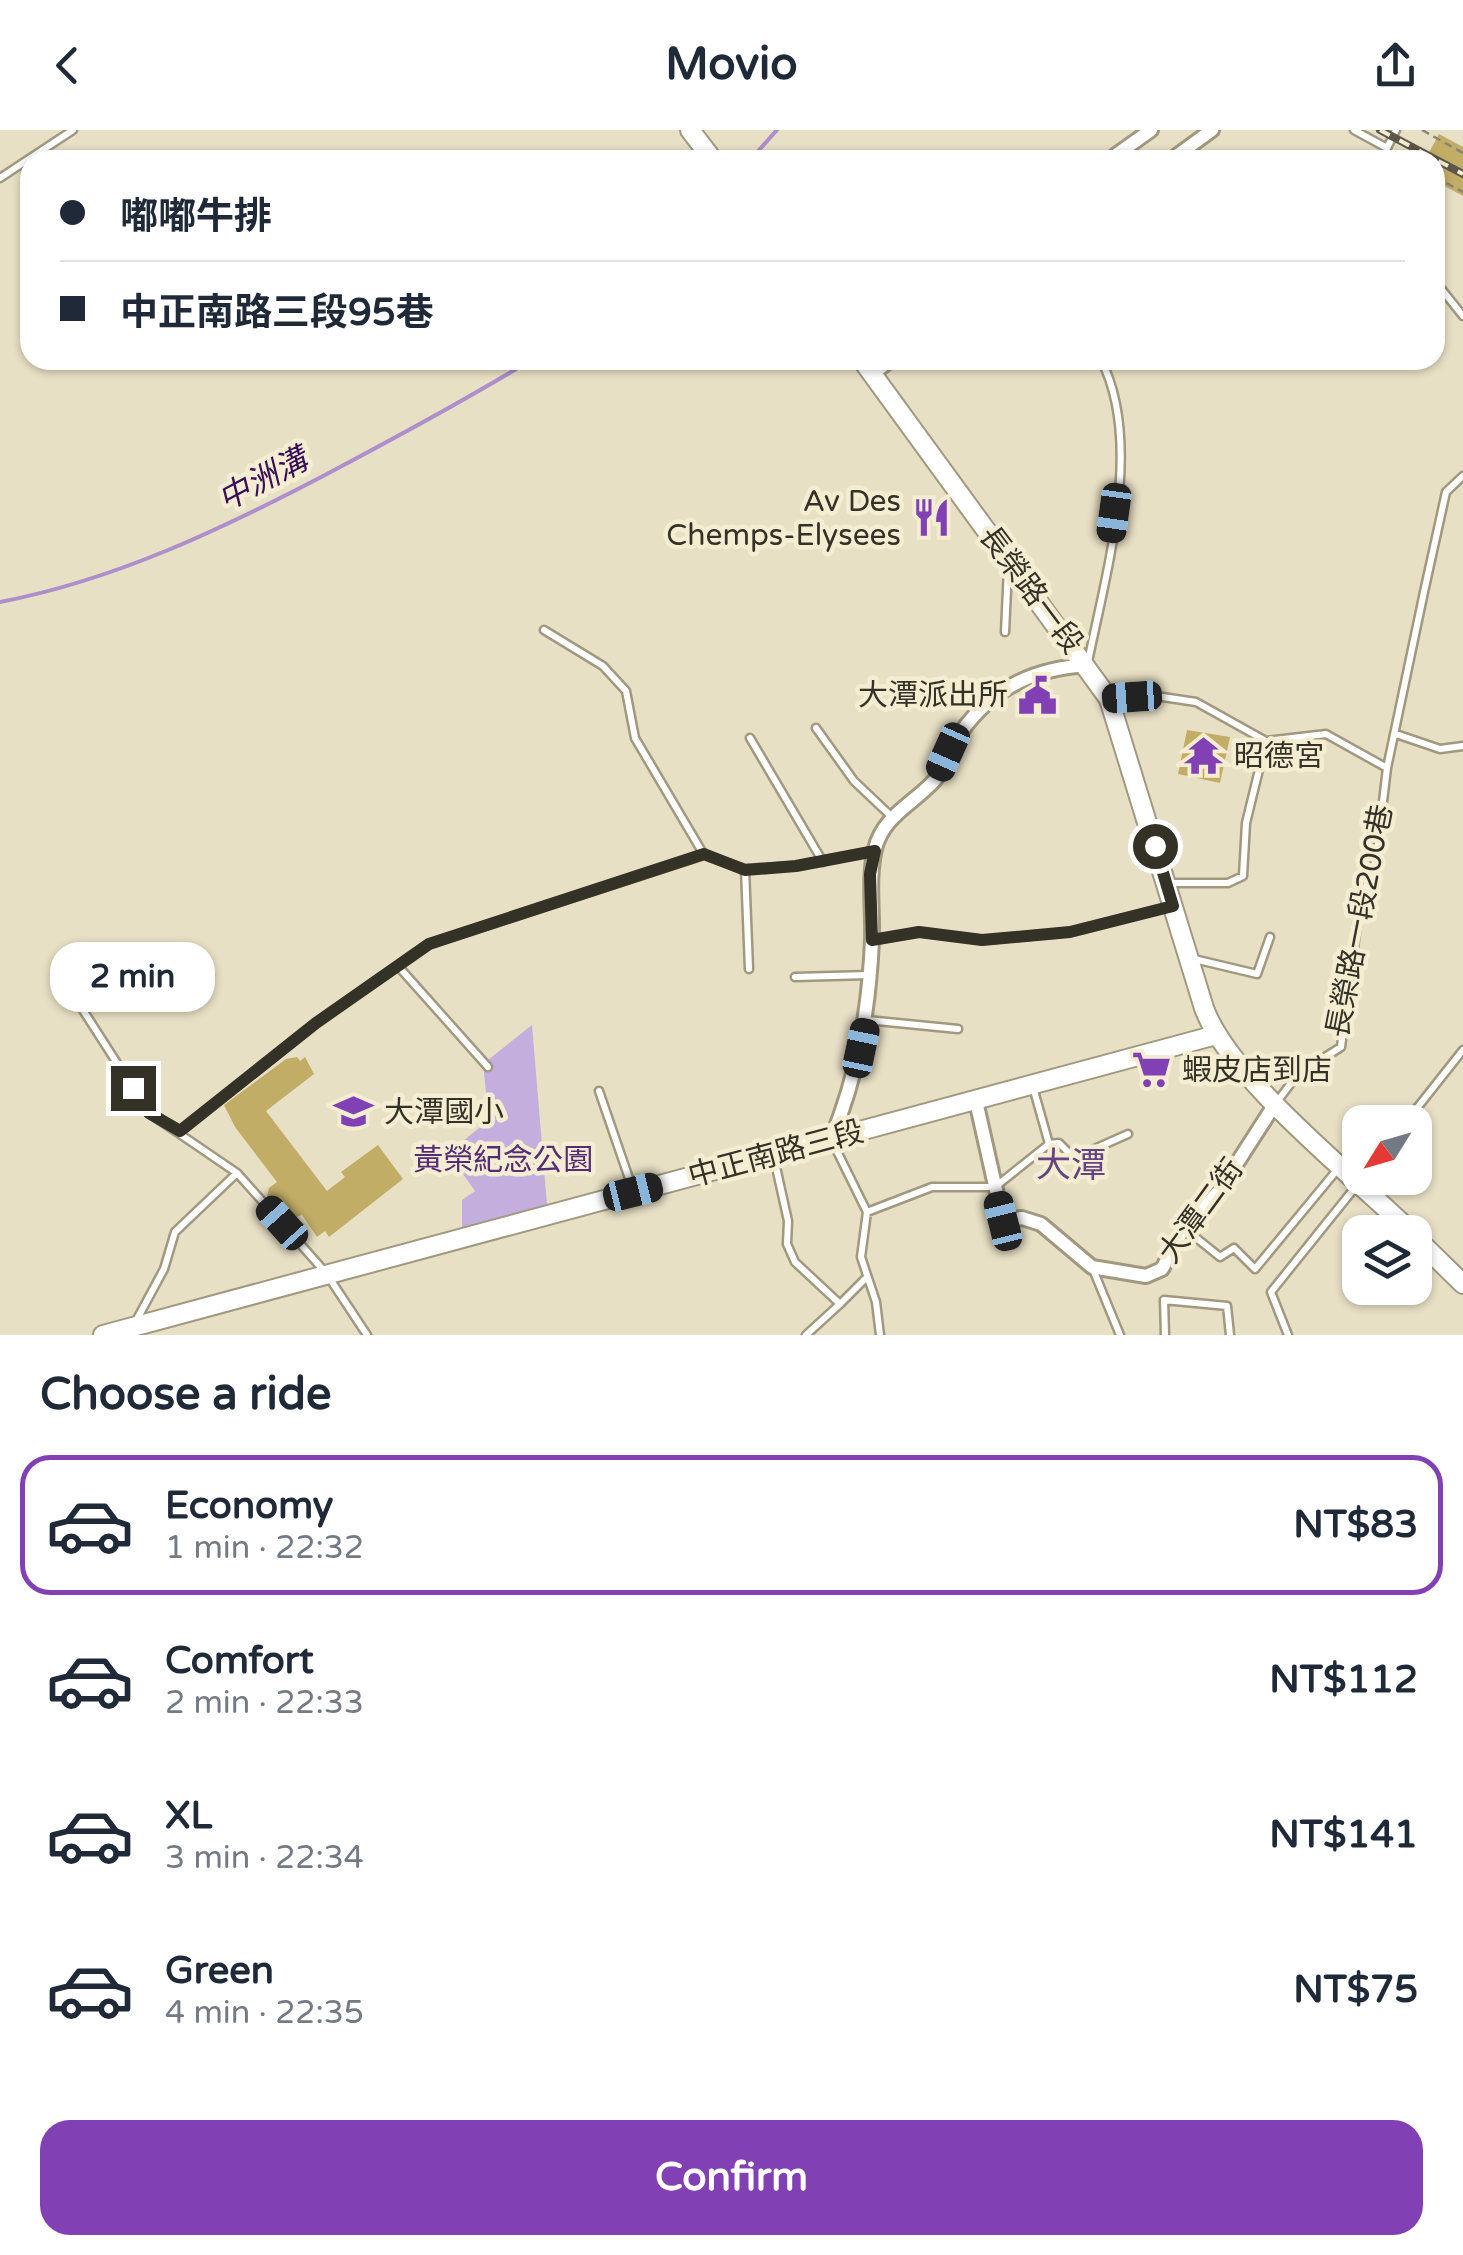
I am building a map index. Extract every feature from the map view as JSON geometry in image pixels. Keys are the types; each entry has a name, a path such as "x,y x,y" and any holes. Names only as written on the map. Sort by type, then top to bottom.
{"street":[{"path":"1123,150 1151,130"},
{"path":"1185,150 1212,130"},
{"name":"長榮路一段","path":"869,370 1109,699 1216,1035 1275,1104 1340,1165"},
{"path":"831,1140 867,1020 872,940 870,874 875,851 892,817 936,779 970,718 987,701 1012,682 1038,672 1087,665"},
{"name":"中正南路三段","path":"103,1335 1216,1035"},
{"path":"976,1101 1003,1221 1022,1218 1041,1224 1092,1267"},
{"name":"大潭二街","path":"1092,1267 1146,1276 1162,1269 1184,1228 1220,1191 1275,1104"},
{"name":"長榮路一段","path":"1375,1195 1395,1215"},
{"name":"長榮路一段","path":"1432,1253 1463,1284"}],"lane":[{"path":"43,150 74,130"},
{"path":"1354,130 1387,148 1396,130"},
{"path":"1445,294 1463,316"},
{"path":"1087,665 1105,579 1123,438 1106,370"},
{"path":"1387,768 1446,492 1463,476"},
{"path":"1005,632 1004,579 1009,562"},
{"path":"544,630 603,666 626,691 635,738 704,854 745,870 823,862 875,851"},
{"path":"1109,699 1156,696 1196,702 1266,741 1246,823 1243,876 1228,882 1166,883"},
{"path":"816,728 854,781 892,817"},
{"name":"長榮路一段200巷","path":"1266,741 1326,734 1387,768 1376,860 1360,902 1341,1047 1298,1074 1275,1104"},
{"path":"1396,734 1440,749 1463,746"},
{"path":"750,738 823,862"},
{"path":"180,1131 330,1012 429,944 704,854"},
{"path":"745,870 749,969"},
{"path":"872,940 919,932 982,940 1070,932 1173,906"},
{"path":"1189,958 1256,974 1270,936"},
{"path":"398,966 488,1067"},
{"path":"84,968 72,993 149,1113 237,1173 326,1273 367,1335"},
{"path":"795,977 870,975"},
{"path":"867,1020 958,1029"},
{"path":"1419,1105 1463,1050"},
{"path":"1032,1086 1049,1144"},
{"path":"599,1091 633,1192"},
{"path":"866,1212 932,1186 995,1188 1049,1144 1060,1143 1074,1158 1128,1134"},
{"path":"831,1140 866,1212 861,1233 866,1279 876,1302 880,1335"},
{"path":"773,1155 788,1221 787,1244 796,1262 840,1304"},
{"path":"1184,1228 1220,1257 1234,1248 1255,1269 1340,1165"},
{"path":"133,1327 164,1269 175,1232 237,1173"},
{"path":"1288,1335 1271,1292 1349,1195"},
{"path":"1092,1267 1120,1335"},
{"path":"806,1335 866,1279"},
{"path":"1165,1335 1164,1300 1227,1306 1230,1335"}],"path":[{"path":"1422,130 1463,153"}],"green space":[{"name":"黃榮紀念公園","path":"532,1025 547,1205 462,1229 462,1200 475,1191 448,1153 489,1120 483,1064"}],"building":[{"path":"1439,134 1463,147 1463,196 1445,186 1445,150 1430,150"},
{"name":"昭德宮","path":"1187,730 1230,737 1220,783 1178,774"},
{"path":"297,1057 300,1061 305,1057 314,1074 266,1111 327,1191 345,1177 341,1172 378,1145 403,1179 329,1237 325,1231 317,1237 302,1215 288,1220 267,1197 269,1188 277,1182 235,1127 224,1105 286,1059"}],"waterway":[{"name":"中洲溝","path":"759,150 777,130"},
{"name":"中洲溝","path":"0,602 85,580 207,533 377,447 514,370"}],"railway":[{"path":"1380,130 1418,150"},
{"path":"1445,164 1463,174"}],"place":[{"name":"Av Des Chemps-Elysees","path":"931,518"},
{"name":"大潭派出所","path":"1038,695"},
{"name":"昭德宮","path":"1204,756"},
{"name":"蝦皮店到店","path":"1152,1070"},
{"name":"大潭國小","path":"354,1112"}],"district":[{"name":"大潭","path":"1071,1166"}],"route":[{"path":"133,1088 149,1113 180,1131 316,1023 429,944 704,854 745,870 796,866 875,851 870,874 872,940 919,932 982,940 1070,932 1173,906 1155,846"}]}
